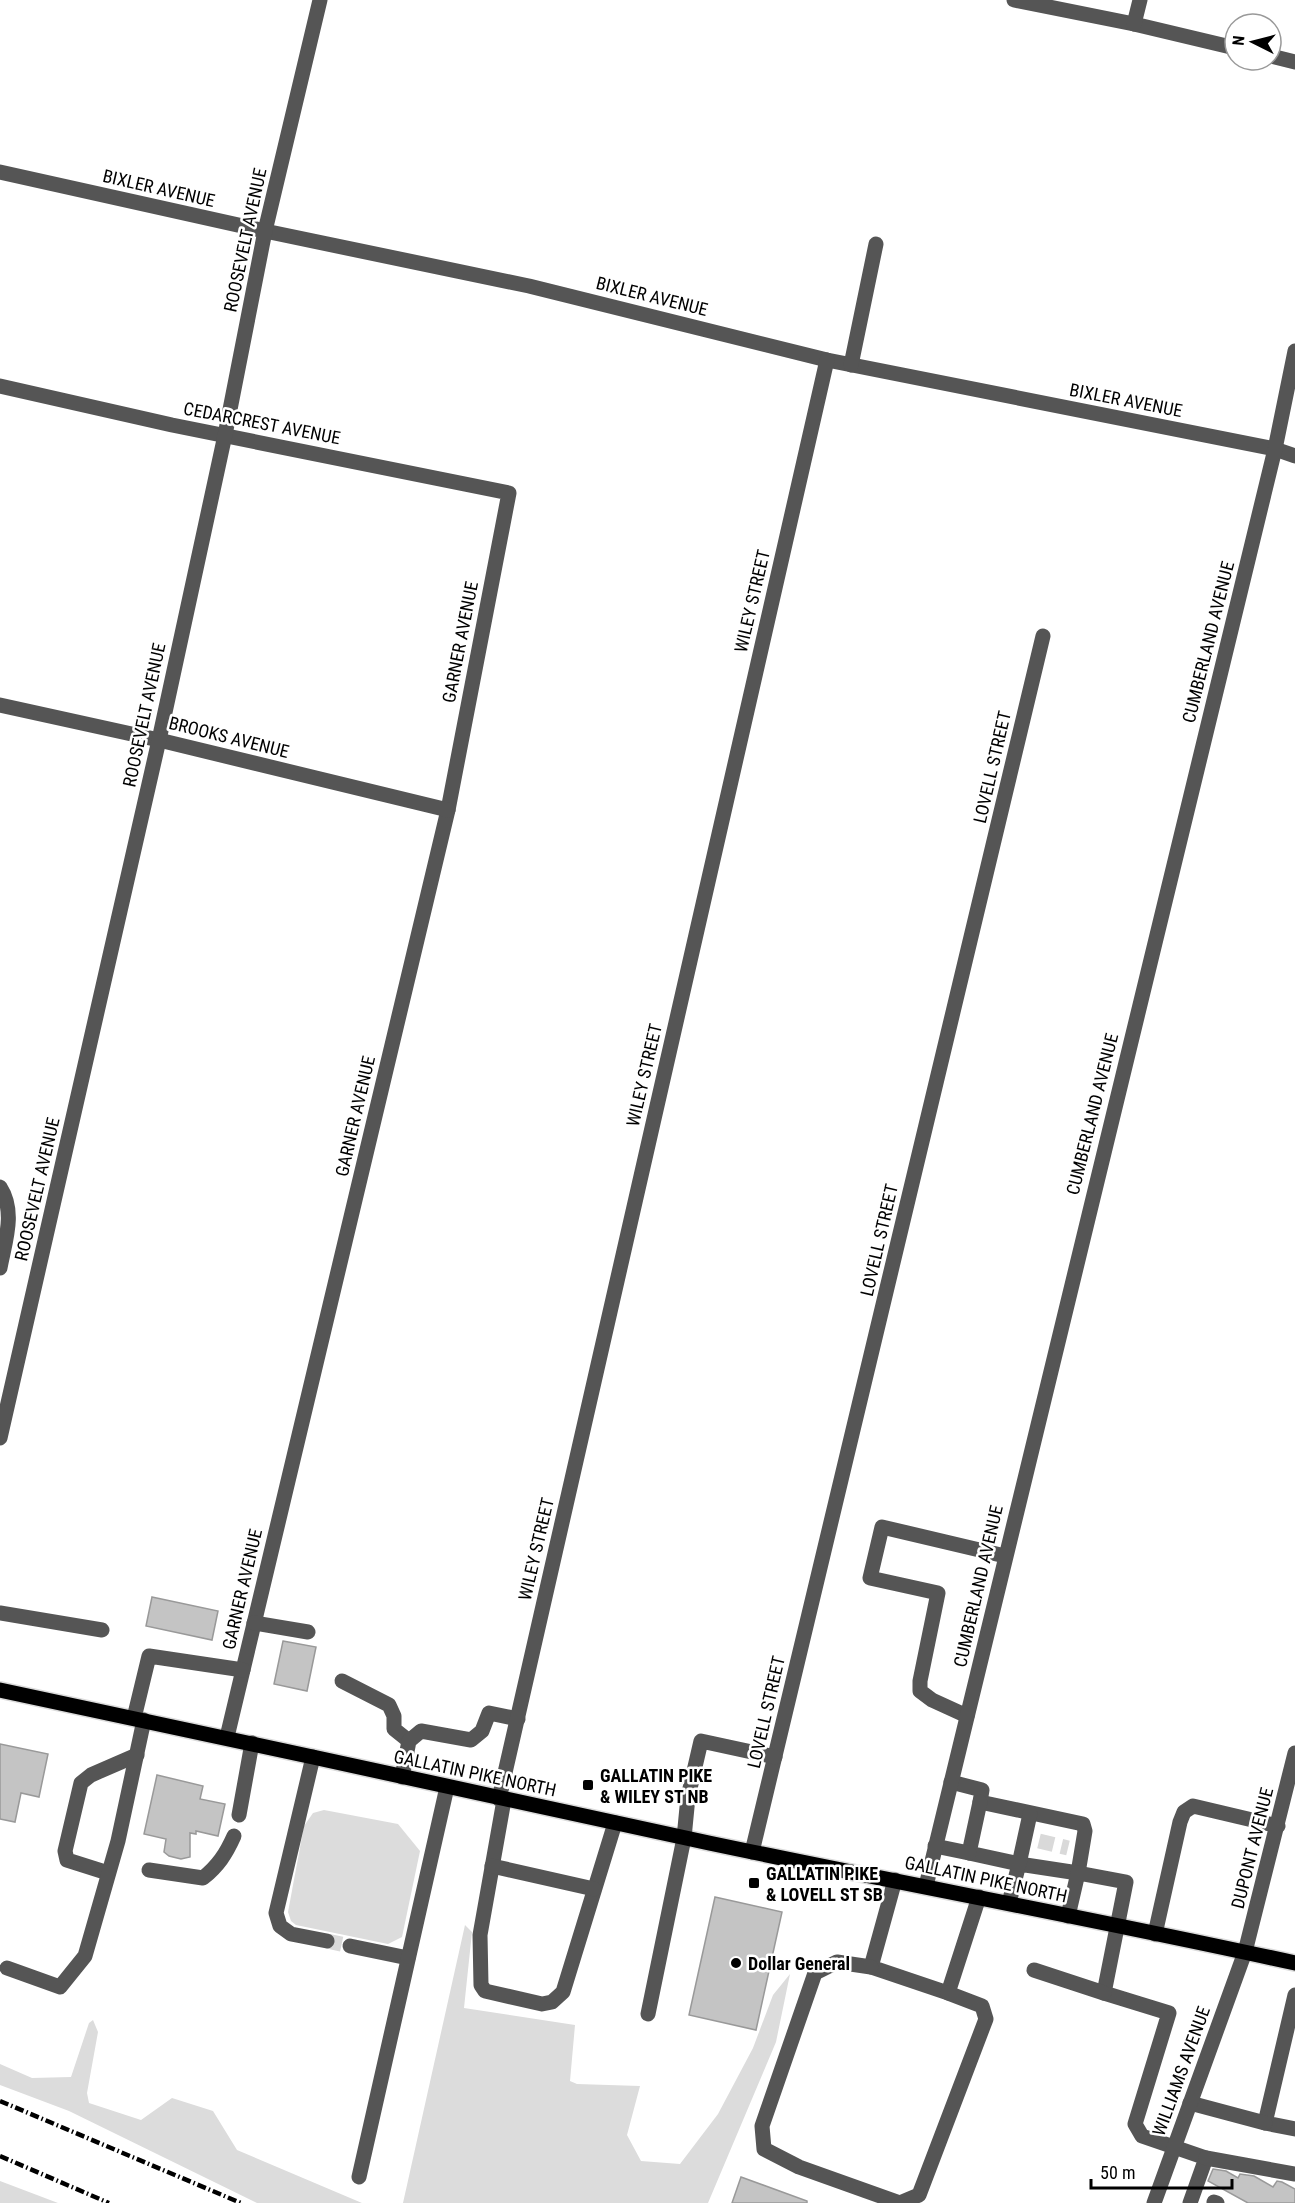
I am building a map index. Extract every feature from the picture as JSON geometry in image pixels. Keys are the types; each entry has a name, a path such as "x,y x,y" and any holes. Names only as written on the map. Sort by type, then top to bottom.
{"main road":[{"name":"GALLATIN PIKE NORTH","path":"0,1690 226,1737 684,1838 1295,1963"}],"street":[{"name":"ROOSEVELT AVENUE","path":"0,1438 159,740 225,435 265,231 320,0"},
{"path":"1014,0 1134,24 1223,45"},
{"path":"1134,24 1140,0"},
{"name":"BIXLER AVENUE","path":"0,172 265,231 529,286 827,360 1275,449 1295,456"},
{"path":"851,365 876,244"},
{"name":"CUMBERLAND AVENUE","path":"926,1886 1275,449 1295,351"},
{"name":"WILEY STREET","path":"615,1823 563,1992 552,2002 542,2004 485,1991 481,1985 480,1935 502,1799 518,1719 827,360"},
{"name":"CEDARCREST AVENUE","path":"0,386 509,493 507,501"},
{"name":"GARNER AVENUE","path":"226,1737 448,810 507,501"},
{"name":"LOVELL STREET","path":"752,1852 1043,636"},
{"name":"BROOKS AVENUE","path":"0,705 159,740 448,810"},
{"path":"0,1187 7,1198 10,1213 0,1268"},
{"path":"967,1716 932,1700 920,1691 920,1681 938,1593 870,1578 882,1527 1005,1556"},
{"path":"0,1613 102,1630"},
{"path":"254,1623 308,1632"},
{"path":"7,1968 60,1987 85,1956 118,1841 136,1755 149,1656 243,1670"},
{"path":"342,1681 389,1705 394,1716 394,1729 409,1742"},
{"path":"402,1777 409,1742 421,1731 471,1740 482,1731 489,1713 518,1719"},
{"path":"648,2014 684,1838 688,1797 701,1741 775,1757"},
{"path":"239,1815 252,1743"},
{"name":"DUPONT AVENUE","path":"1245,1952 1285,1820 1295,1753"},
{"path":"108,1873 67,1860 65,1851 81,1783 91,1775 136,1755"},
{"path":"313,1757 276,1913 280,1926 291,1934 327,1941"},
{"path":"951,1782 982,1790 969,1853"},
{"path":"358,2177 447,1787"},
{"path":"980,1802 1083,1824 1085,1831 1075,1849 1078,1873 1068,1916"},
{"path":"1155,1934 1180,1822 1185,1812 1193,1806 1285,1820"},
{"path":"1009,1903 1019,1864 1032,1839 1030,1814"},
{"path":"149,1870 202,1878 216,1867 226,1854 234,1836"},
{"path":"935,1846 1019,1864 1126,1882 1104,1993"},
{"path":"492,1866 594,1889"},
{"path":"871,1967 895,1880"},
{"path":"948,1993 979,1897"},
{"path":"350,1946 408,1958"},
{"name":"WILLIAMS AVENUE","path":"1154,2203 1245,1952"},
{"path":"837,1962 871,1967 948,1993 982,2006 986,2019 919,2195 900,2203 799,2168 764,2149 762,2126 815,1973 837,1962"},
{"path":"1034,1970 1169,2013 1135,2124 1142,2136 1206,2158 1295,2174"},
{"path":"1265,2123 1295,1995"},
{"path":"1190,2103 1295,2129"},
{"path":"1190,2203 1206,2158"}],"shaded area":[{"path":"324,1810 398,1824 420,1851 402,1937 388,1944 296,1925 291,1921 288,1912 304,1826 313,1813"},
{"path":"465,1925 472,1932 464,2008 575,2025 570,2081 577,2084 640,2086 627,2135 641,2161 680,2164 718,2114 753,2048 773,1995 790,1974 776,2042 708,2203 403,2203"},
{"path":"93,2020 98,2032 87,2093 89,2103 141,2120 172,2098 213,2111 237,2150 362,2203 257,2203 69,2111 0,2085 0,2064 32,2078 71,2077 89,2023"},
{"path":"0,2181 58,2203 0,2203"}],"building":[{"path":"152,1597 218,1611 212,1640 146,1626"},
{"path":"283,1641 316,1647 307,1691 274,1684"},
{"path":"0,1744 48,1754 39,1797 21,1793 15,1822 0,1819"},
{"path":"157,1775 203,1786 200,1799 225,1804 218,1836 196,1831 196,1834 190,1833 190,1857 181,1859 169,1856 164,1852 166,1839 144,1834"},
{"name":"Dollar General","path":"715,1897 782,1912 756,2030 689,2015"},
{"path":"1213,2169 1226,2171 1238,2178 1240,2174 1254,2176 1273,2187 1277,2181 1282,2182 1295,2189 1295,2203 1248,2203 1208,2181"},
{"path":"741,2177 807,2201 807,2203 732,2203"}],"tunnel":[{"path":"1039,1841 1068,1848"},
{"path":"327,1941 350,1946"}],"railway":[{"path":"0,2101 241,2203"},
{"path":"0,2156 109,2203"}],"place":[{"name":"GALLATIN PIKE & WILEY ST NB","path":"588,1785"},
{"name":"GALLATIN PIKE & LOVELL ST SB","path":"754,1883"},
{"name":"Dollar General","path":"736,1963"}]}
